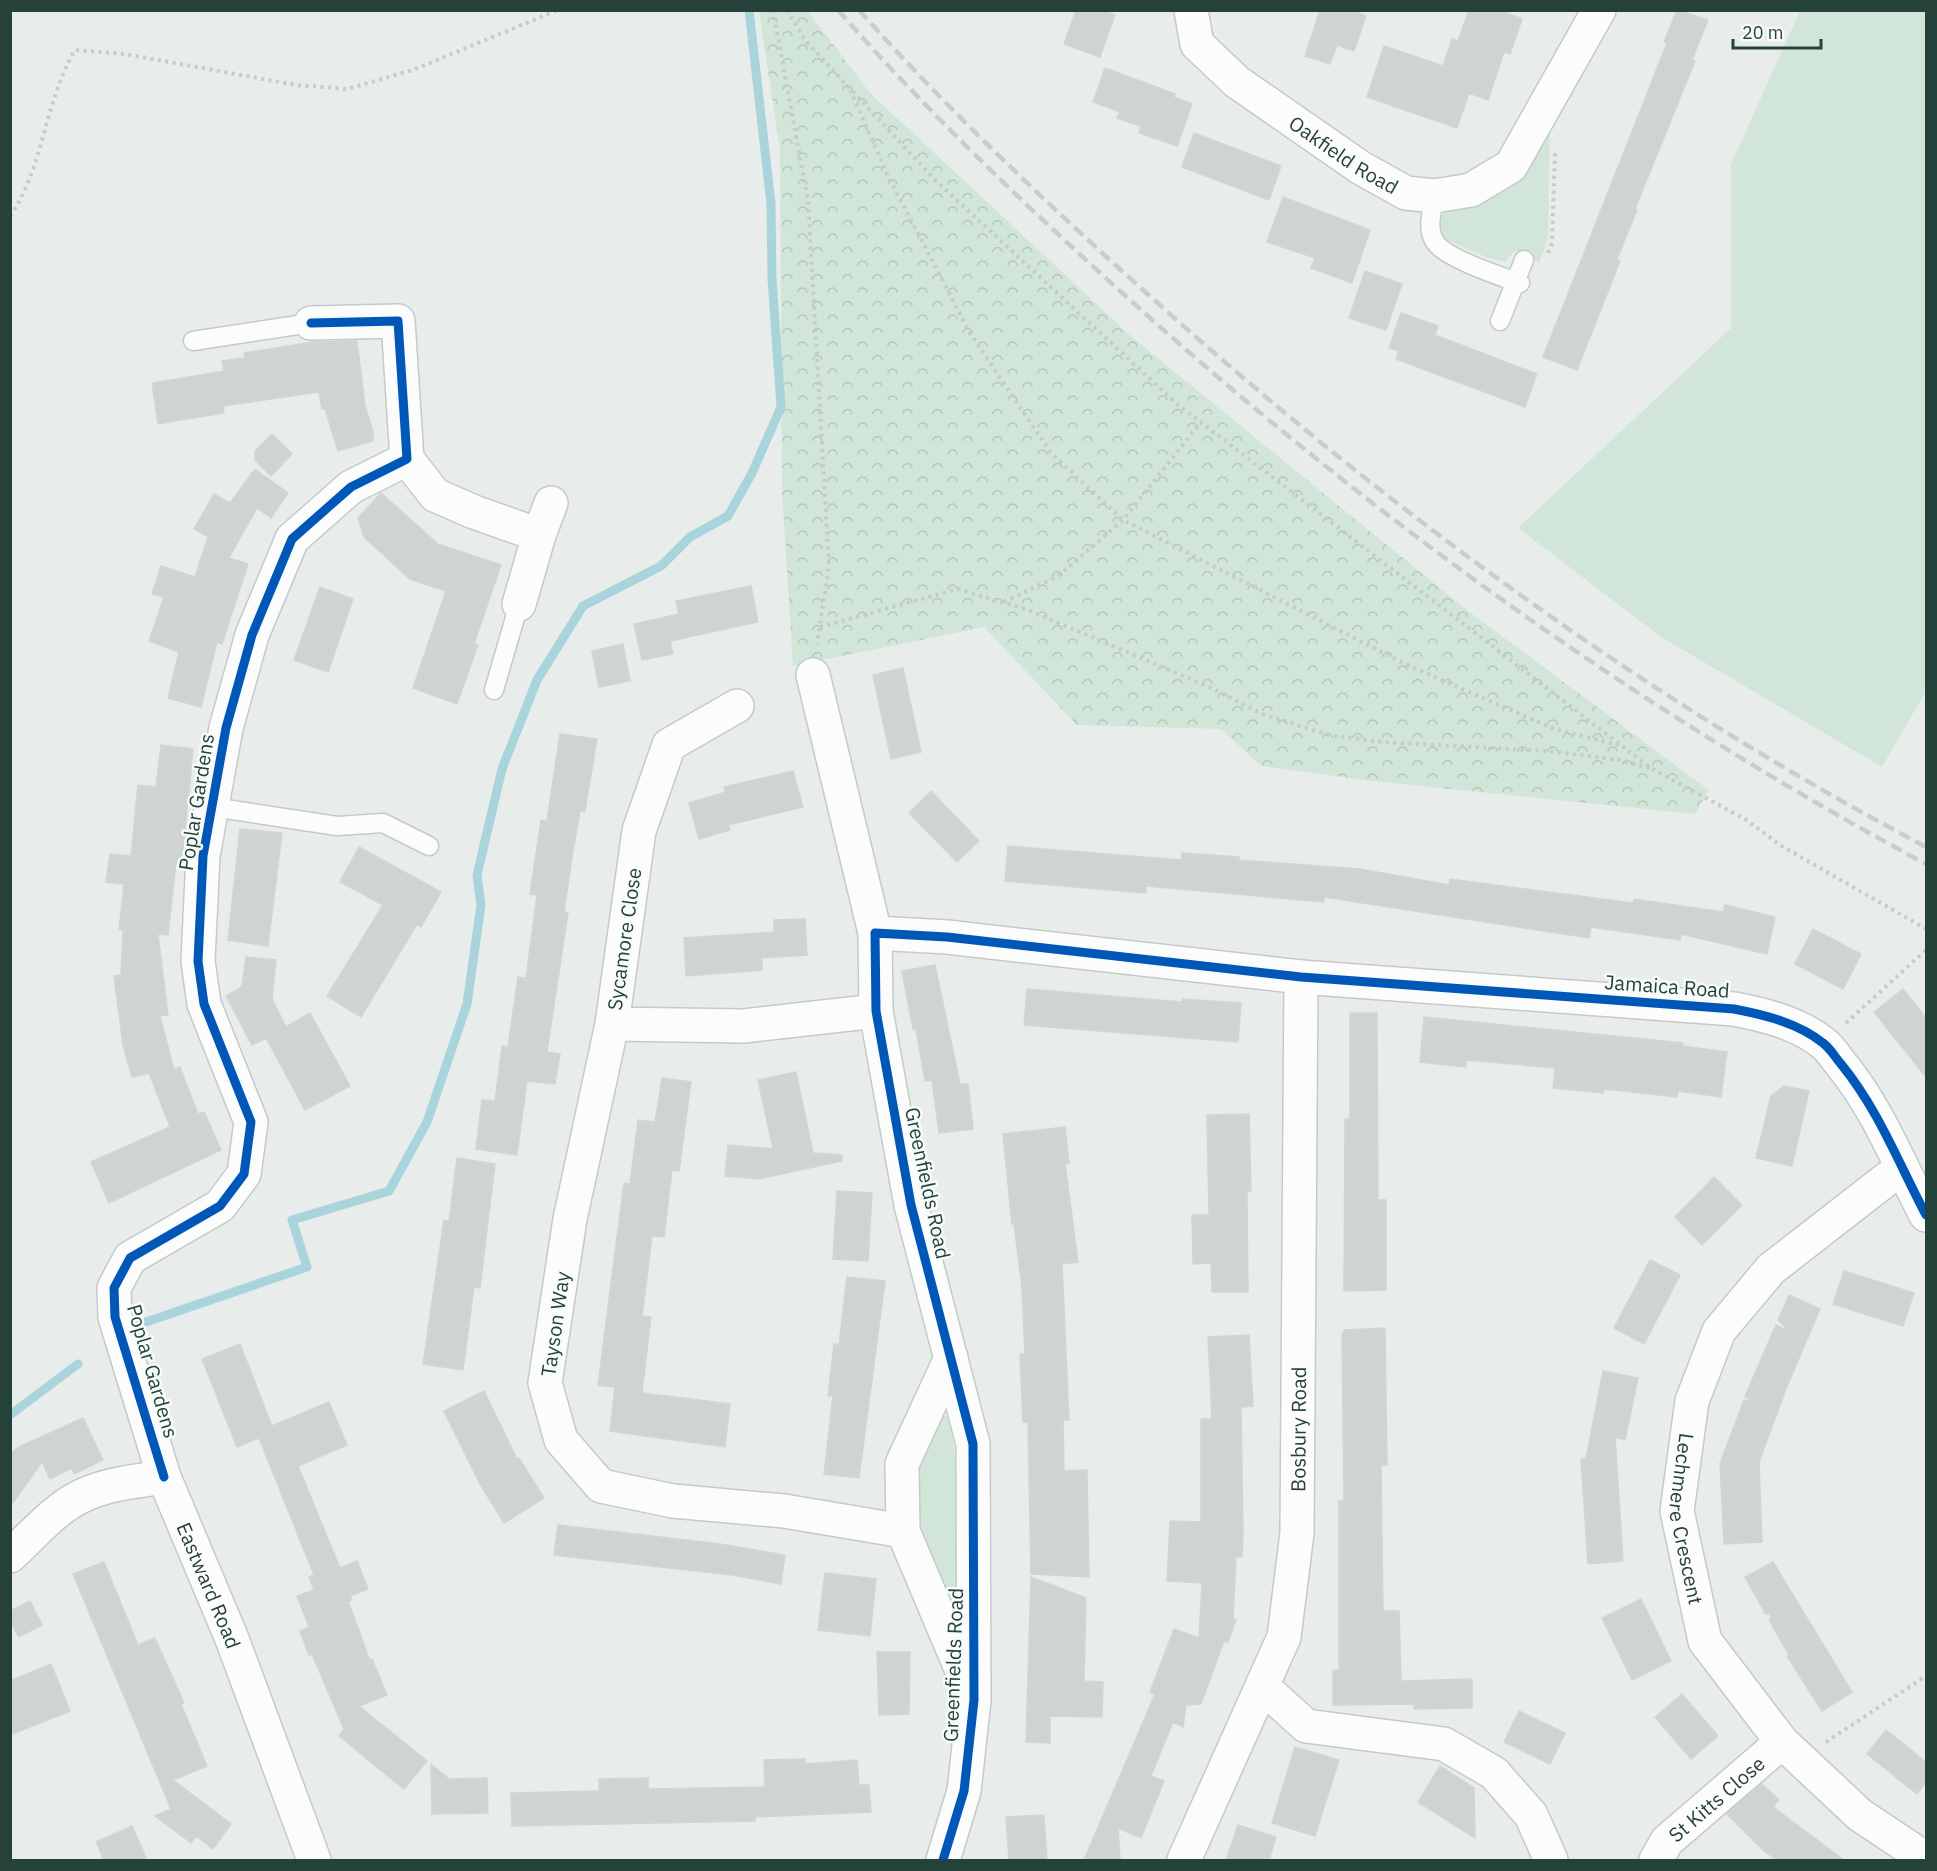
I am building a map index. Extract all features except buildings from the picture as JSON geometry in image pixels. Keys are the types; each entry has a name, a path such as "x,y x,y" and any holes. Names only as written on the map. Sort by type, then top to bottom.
{"street":[{"name":"Oakfield Road","path":"1191,10 1197,44 1237,82 1360,168 1406,193 1435,196 1471,190 1511,166 1599,10"},
{"path":"310,322 398,321 407,459 435,495 539,536"},
{"name":"Poplar Gardens","path":"164,1477 115,1317 114,1288 130,1258 220,1206 244,1174 250,1122 204,1004 198,962 203,856 226,728 252,635 292,540 351,487 407,459"},
{"path":"519,604 551,503"},
{"name":"Greenfields Road","path":"813,675 875,933 876,1011 911,1205 973,1444 974,1700 964,1791 943,1860"},
{"name":"Sycamore Close","path":"737,706 669,745 639,831 612,1024 744,1026 876,1011"},
{"path":"875,933 959,939 1301,977"},
{"name":"Jamaica Road","path":"1301,977 1734,1009 1783,1021 1823,1043 1855,1081 1875,1113 1926,1215"},
{"name":"Bosbury Road","path":"1184,1860 1284,1637 1297,1533 1301,977"},
{"name":"Tayson Way","path":"612,1024 570,1219 545,1383 561,1440 601,1486 673,1501 784,1511 903,1531"},
{"name":"Lechmere Crescent","path":"1901,1168 1772,1269 1719,1332 1692,1401 1677,1511 1705,1641 1791,1750 1860,1815 1926,1859"},
{"name":"Greenfields Road","path":"951,1358 902,1464 903,1531 974,1700"},
{"path":"10,1556 58,1511 84,1494 114,1484 164,1477"},
{"name":"Eastward Road","path":"164,1477 232,1639 314,1860"},
{"path":"1262,1686 1306,1726 1444,1743 1494,1773 1531,1815 1551,1860"},
{"name":"St Kitts Close","path":"1656,1860 1667,1841 1791,1750"}],"lane":[{"path":"1435,196 1430,224 1435,243 1449,254 1517,282"},
{"path":"1500,321 1524,260"},
{"path":"193,341 310,322"},
{"path":"494,690 519,604"},
{"path":"213,807 337,826 383,823 429,846"}],"path":[{"path":"10,216 24,196 48,111 64,69 75,50 126,54 296,85 346,89 413,70 558,10"},
{"path":"773,10 808,201 829,566 813,675"},
{"path":"786,10 805,40 934,179 1176,403 1652,769 1745,819 1780,845 1926,929"},
{"path":"848,87 889,178 970,333 1051,453 1123,520 1406,664 1554,729 1622,745"},
{"path":"1517,282 1539,275 1552,243 1555,145"},
{"path":"1004,602 1058,576 1123,520 1201,422"},
{"path":"820,627 958,589 1036,614 1185,677 1262,714 1329,735 1382,742 1547,751 1620,760 1652,769"},
{"path":"1823,1043 1926,950"},
{"path":"1791,1750 1926,1676"}],"green space":[{"path":"759,11 808,11 870,93 1133,338 1468,611 1709,790 1695,814 1372,781 1261,766 1221,729 1077,725 984,627 793,666 782,492 780,150"},
{"path":"1800,11 1926,11 1926,691 1882,767 1661,637 1518,528 1731,328 1731,164"},
{"path":"1550,122 1548,239 1539,263 1515,250 1505,262 1488,258 1441,237 1437,218 1456,206"},
{"path":"940,1413 950,1418 962,1509 961,1616 956,1619 924,1546 915,1508 917,1469 923,1448"}],"waterway":[{"path":"137,1325 307,1267 292,1220 389,1191 427,1122 467,1004 481,905 477,875 502,769 537,680 583,606 661,566 690,537 728,516 752,473 781,407 772,279 771,204 749,10"},
{"path":"10,1415 78,1364"}],"railway":[{"path":"838,10 943,123 1054,230 1222,381 1317,459 1413,534 1612,676 1819,805 1926,864"},
{"path":"859,10 961,118 1032,188 1232,369 1325,446 1517,592 1616,661 1717,727 1821,789 1926,847"}],"cycle path":[{"path":"164,1477 115,1317 114,1288 130,1258 220,1206 244,1174 251,1122 204,1004 198,961 203,856 226,728 252,635 292,539 351,487 407,459 398,321 311,323"},
{"path":"943,1860 964,1791 974,1700 973,1444 911,1205 876,1011 875,933 947,937 1301,977 1734,1009 1769,1017 1803,1030 1828,1047 1866,1099 1926,1215"}]}
